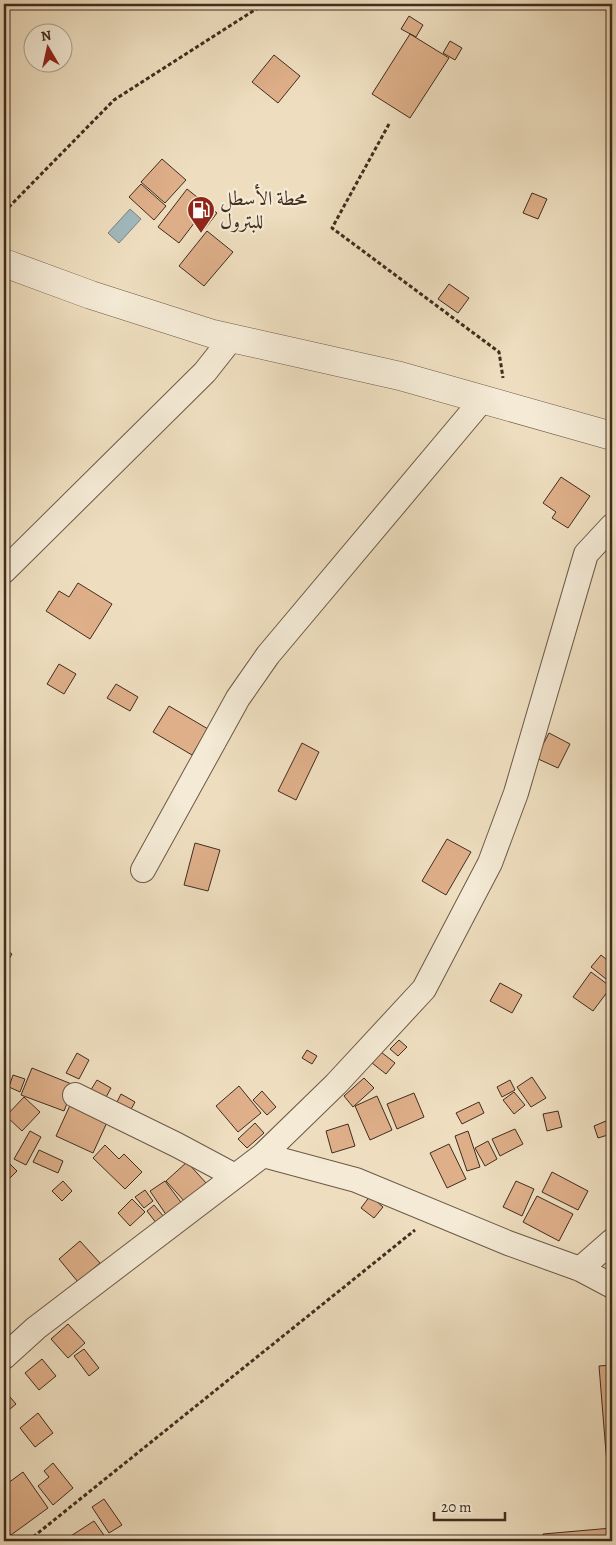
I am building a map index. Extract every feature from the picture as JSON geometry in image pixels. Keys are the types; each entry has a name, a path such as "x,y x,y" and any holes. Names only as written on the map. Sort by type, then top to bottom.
{"street":[{"path":"4,263 91,295 231,339 400,376 612,436"},
{"path":"4,571 205,372 231,339"},
{"path":"143,870 238,698 258,669 495,403"},
{"path":"4,1357 36,1328 263,1155 336,1084 424,989 490,863 516,793 586,554 612,526"},
{"path":"75,1095 235,1176"},
{"path":"263,1155 356,1180 580,1269 612,1286"},
{"path":"580,1269 612,1241"}],"path":[{"path":"4,212 114,100 264,4"},
{"path":"389,124 332,228 498,352 495,403"},
{"path":"28,1541 437,1213"}],"water":[{"path":"130,209 141,219 119,243 108,233"}],"building":[{"path":"409,16 423,25 416,37 401,29"},
{"path":"410,34 449,58 410,118 372,94"},
{"path":"450,41 462,48 455,60 443,53"},
{"path":"274,55 300,76 278,103 252,82"},
{"path":"162,159 186,180 165,203 141,182"},
{"path":"141,184 166,206 154,220 129,197"},
{"path":"187,189 217,213 204,230 195,222 179,243 158,227"},
{"path":"532,193 547,199 538,219 523,213"},
{"path":"207,231 233,252 204,286 179,266"},
{"path":"449,284 469,298 458,313 438,299"},
{"path":"561,477 590,496 568,528 552,518 556,512 543,503"},
{"path":"78,583 112,604 90,639 46,611 59,591 69,597"},
{"path":"59,664 76,674 64,694 47,684"},
{"path":"116,684 138,697 130,711 107,698"},
{"path":"169,706 208,729 192,755 153,732"},
{"path":"549,733 570,744 558,768 536,758"},
{"path":"302,743 319,752 296,800 278,791"},
{"path":"447,839 471,852 446,895 422,881"},
{"path":"195,843 220,850 208,891 184,885"},
{"path":"4,949 12,954 4,968"},
{"path":"601,955 612,964 611,983 591,967"},
{"path":"591,972 611,987 593,1011 573,997"},
{"path":"500,983 522,995 512,1013 490,1001"},
{"path":"399,1040 407,1047 398,1056 390,1049"},
{"path":"307,1050 317,1056 312,1064 302,1058"},
{"path":"381,1052 395,1063 386,1074 372,1063"},
{"path":"77,1053 89,1060 79,1079 66,1073"},
{"path":"32,1068 74,1085 64,1111 21,1095"},
{"path":"13,1075 25,1079 20,1092 9,1087"},
{"path":"532,1077 546,1098 531,1107 517,1087"},
{"path":"364,1078 374,1088 353,1107 344,1096"},
{"path":"97,1080 111,1088 104,1101 89,1093"},
{"path":"510,1080 515,1090 502,1097 497,1087"},
{"path":"239,1086 261,1113 238,1132 216,1106"},
{"path":"262,1091 276,1107 267,1115 253,1100"},
{"path":"514,1092 525,1105 514,1114 503,1100"},
{"path":"414,1093 424,1117 397,1129 387,1104"},
{"path":"121,1094 135,1102 129,1113 115,1106"},
{"path":"377,1096 392,1130 370,1140 355,1106"},
{"path":"24,1097 40,1112 22,1131 6,1116"},
{"path":"72,1101 109,1118 93,1153 56,1136"},
{"path":"479,1102 484,1113 462,1124 456,1113"},
{"path":"558,1111 562,1127 547,1131 543,1114"},
{"path":"606,1121 611,1134 598,1138 594,1126"},
{"path":"255,1123 264,1133 247,1148 238,1139"},
{"path":"348,1124 355,1146 332,1153 326,1131"},
{"path":"515,1129 523,1144 500,1156 492,1139"},
{"path":"30,1131 41,1137 26,1165 14,1159"},
{"path":"468,1131 480,1167 467,1171 455,1136"},
{"path":"488,1141 497,1159 485,1166 475,1148"},
{"path":"449,1144 466,1179 447,1188 430,1153"},
{"path":"105,1145 119,1159 124,1154 142,1172 125,1189 93,1158"},
{"path":"39,1150 63,1161 58,1173 33,1162"},
{"path":"187,1162 207,1184 186,1203 166,1181"},
{"path":"9,1163 17,1171 4,1184 4,1168"},
{"path":"552,1172 588,1191 578,1210 542,1192"},
{"path":"63,1181 72,1191 62,1201 52,1191"},
{"path":"165,1181 183,1205 167,1216 150,1191"},
{"path":"516,1181 534,1189 522,1216 503,1207"},
{"path":"145,1190 153,1201 144,1208 135,1197"},
{"path":"370,1196 383,1207 374,1218 361,1208"},
{"path":"537,1196 573,1214 559,1241 523,1222"},
{"path":"132,1199 145,1212 130,1226 118,1213"},
{"path":"154,1205 164,1217 157,1224 147,1211"},
{"path":"80,1241 100,1263 78,1282 59,1259"},
{"path":"68,1324 85,1343 68,1358 51,1339"},
{"path":"84,1349 99,1368 89,1376 74,1356"},
{"path":"42,1359 56,1376 39,1390 25,1373"},
{"path":"612,1365 612,1514 611,1514 599,1366"},
{"path":"4,1390 16,1404 4,1414"},
{"path":"38,1413 53,1433 35,1447 20,1428"},
{"path":"53,1463 73,1488 53,1505 38,1486 49,1477 44,1471"},
{"path":"23,1472 48,1508 11,1535 4,1525 4,1486"},
{"path":"104,1499 122,1525 109,1533 92,1507"},
{"path":"94,1521 108,1541 63,1541"},
{"path":"612,1528 612,1541 544,1541 543,1534"}],"place":[{"name":"محطة الأسطل للبترول","path":"201,234"}]}
